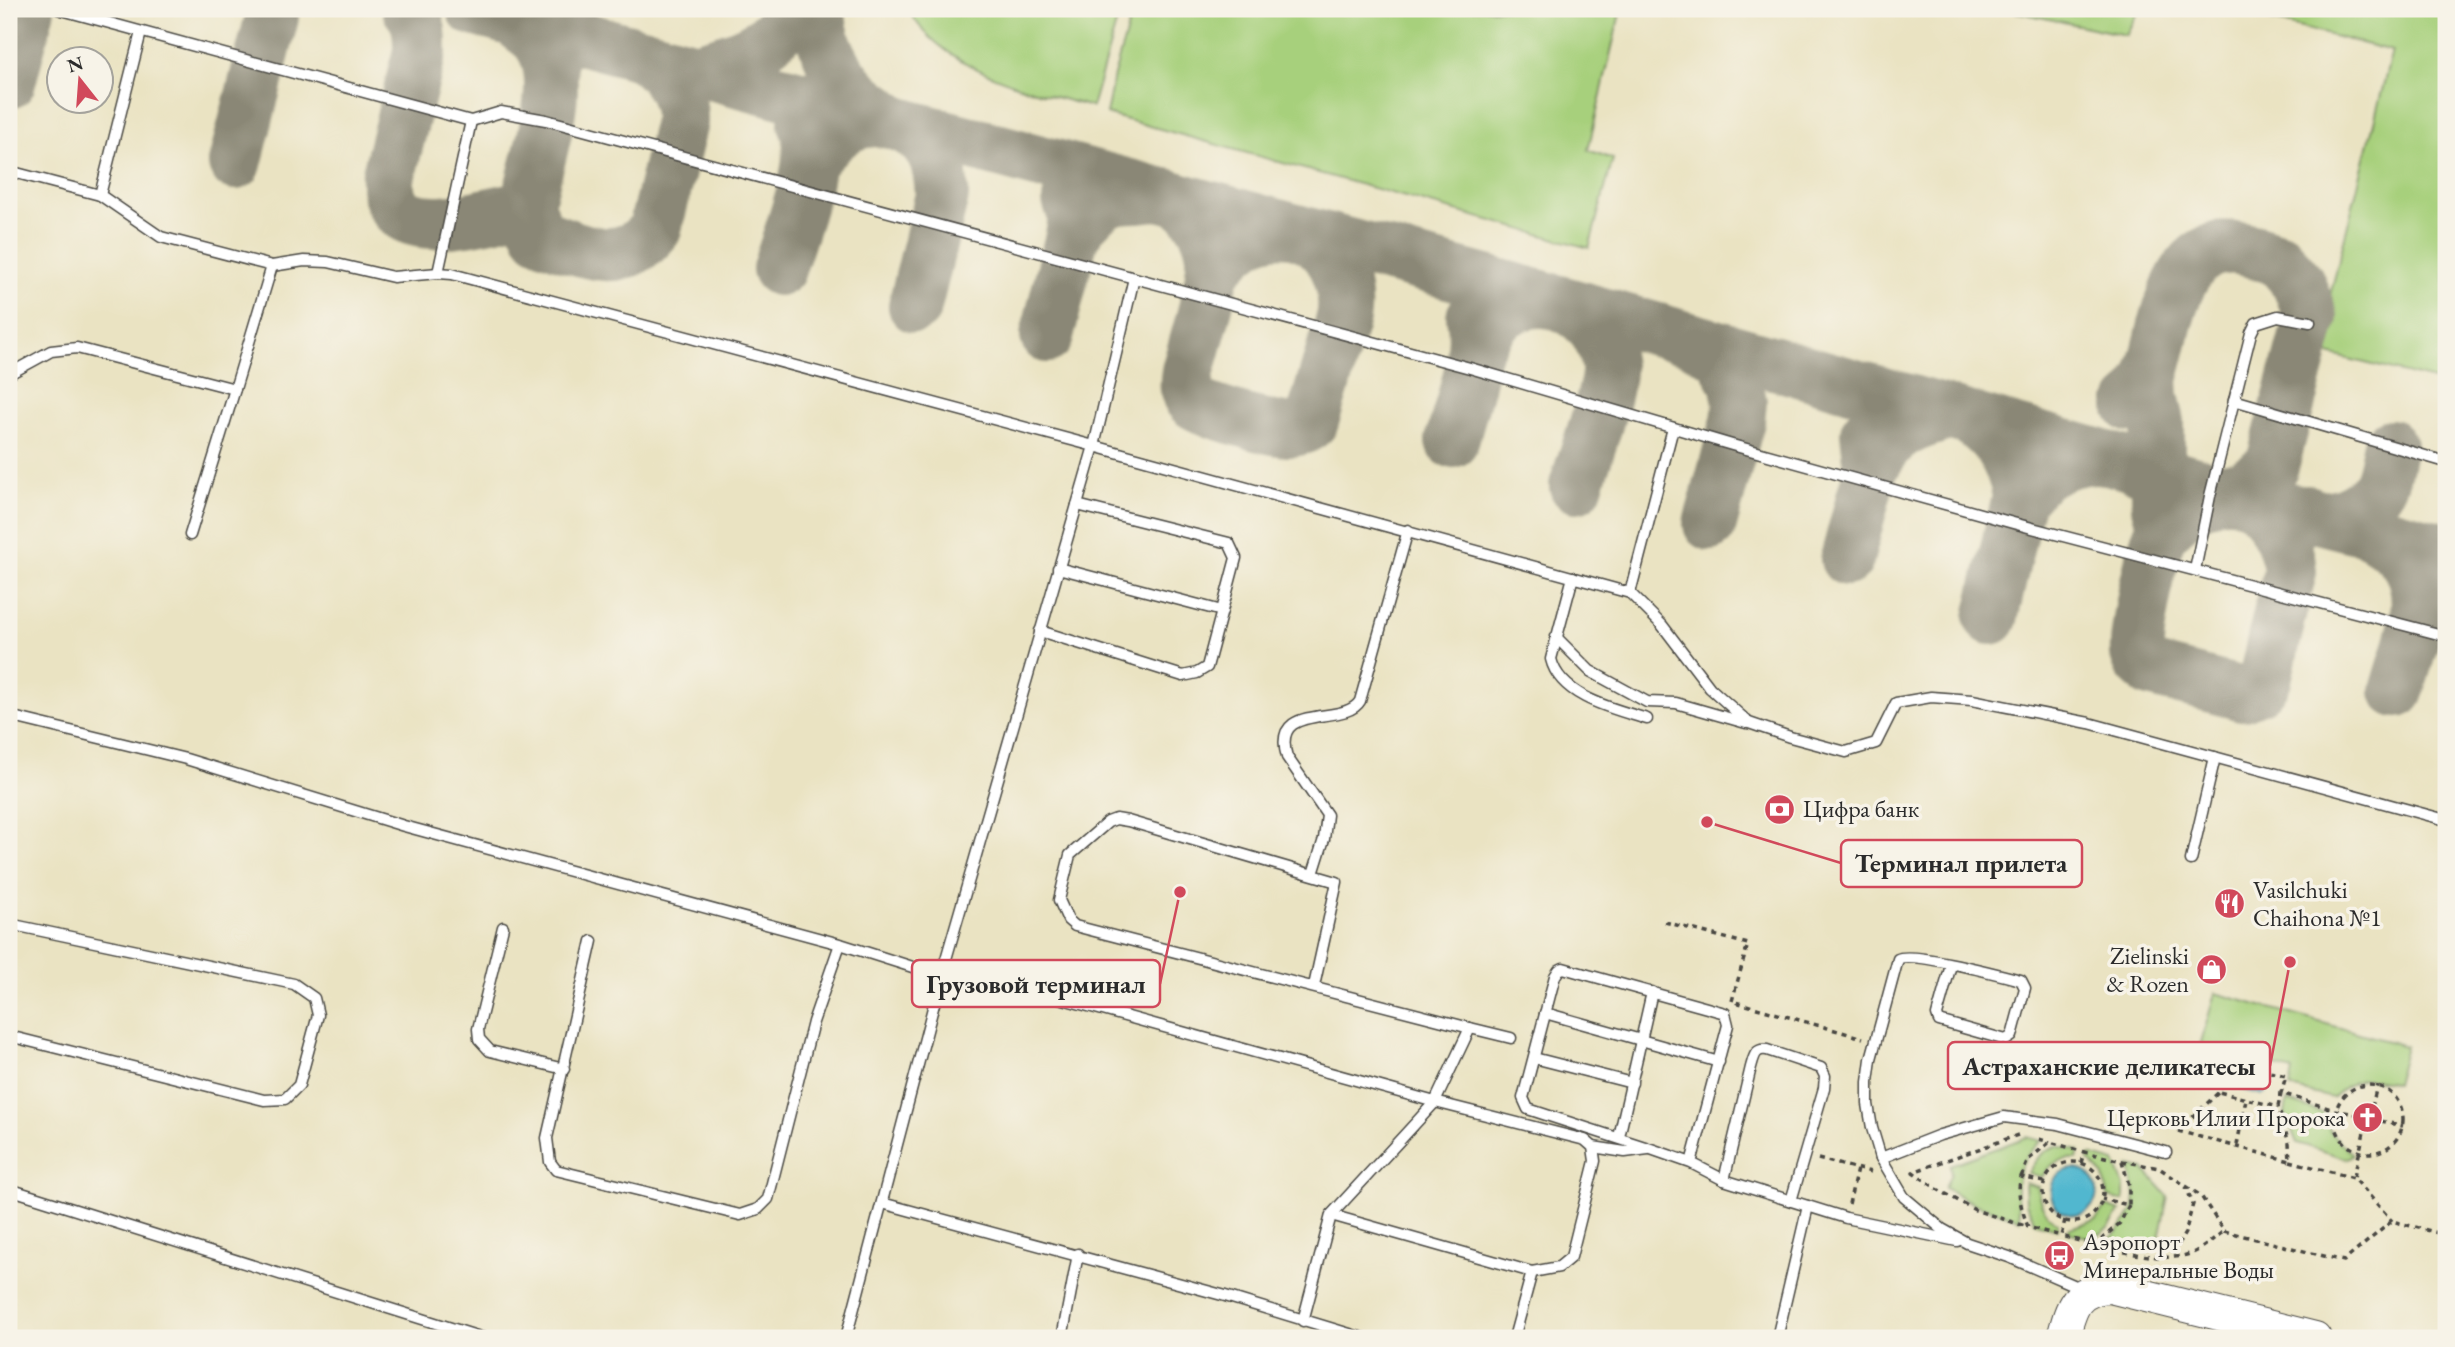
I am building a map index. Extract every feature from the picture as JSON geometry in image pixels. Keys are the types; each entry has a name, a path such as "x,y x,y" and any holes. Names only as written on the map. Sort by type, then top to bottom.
{"main road":[{"path":"2063,1338 2072,1310 2087,1291 2110,1287 2315,1338"}],"lane":[{"path":"58,9 471,121 501,111 546,120 2446,636"},
{"path":"100,195 141,32"},
{"path":"438,273 471,121"},
{"path":"9,171 100,195 160,237 272,266 304,261 328,262 393,276 438,273 466,278 1408,530 1630,593 1662,625 1710,688 1749,723"},
{"path":"9,251 9,278"},
{"path":"190,535 272,266"},
{"path":"846,1338 943,971 1094,446 1134,278"},
{"path":"2195,570 2250,333 2256,323 2278,316 2310,322"},
{"path":"9,375 51,351 76,348 234,388"},
{"path":"2234,401 2446,462"},
{"path":"1630,593 1673,428"},
{"path":"1040,631 1183,676 1197,673 1207,667 1236,558 1229,542 1077,505"},
{"path":"1313,874 1328,820 1325,809 1287,757 1286,738 1291,727 1304,718 1349,712 1356,708 1363,695 1408,530"},
{"path":"1058,568 1222,611"},
{"path":"1573,576 1551,659 1554,671 1561,681 1611,708 1647,719"},
{"path":"1556,637 1590,671 1647,702 1676,704 1846,752 1876,743 1896,703 1931,696 1972,700 2089,723 2446,820"},
{"path":"9,716 186,759 404,826 839,944 1585,1140 1593,1147 1625,1152 1651,1149"},
{"path":"2191,860 2215,757"},
{"path":"1314,986 1337,882 1128,821 1116,820 1102,825 1070,855 1059,900 1068,920 1075,926 1511,1038"},
{"path":"9,924 294,984 314,998 318,1015 299,1085 285,1099 264,1100 9,1036"},
{"path":"503,927 478,1029 479,1039 490,1051 564,1069"},
{"path":"592,941 547,1138 550,1162 556,1170 740,1215 758,1209 768,1199 813,1022 839,944"},
{"path":"1951,965 1938,1019 2003,1040 2011,1038 2025,988 2023,982 1951,965 1908,956 1898,959 1876,1042 1868,1082 1868,1104 1881,1158 1904,1197 1942,1229 1967,1244"},
{"path":"1691,1163 1728,1025 1725,1013 1563,968 1559,970 1555,976 1524,1098 1528,1109 1691,1163 1724,1180 1846,1218 1967,1244 2009,1257 2087,1291"},
{"path":"1619,1137 1652,992"},
{"path":"1545,1013 1719,1062"},
{"path":"1304,1321 1331,1214 1435,1102 1470,1028"},
{"path":"1724,1180 1755,1054 1759,1050 1767,1050 1824,1071 1825,1084 1791,1201"},
{"path":"1534,1058 1632,1083"},
{"path":"1881,1158 1940,1135 2004,1117 2058,1124 2166,1152"},
{"path":"1331,1214 1532,1272 1559,1267 1571,1257 1595,1161 1593,1147"},
{"path":"9,1189 483,1338"},
{"path":"882,1203 1078,1254 1363,1338"},
{"path":"1777,1338 1808,1206"},
{"path":"1062,1338 1078,1254"},
{"path":"1514,1338 1532,1272"}],"path":[{"path":"1665,922 1748,944 1732,1001 1876,1042"},
{"path":"2184,1059 2223,1076"},
{"path":"2290,1161 2278,1107 2286,1076 2227,1061 2219,1092 2178,1130 2290,1161 2354,1178 2392,1221 2446,1235"},
{"path":"2359,1085 2376,1085 2392,1093 2399,1102 2403,1126 2392,1144 2382,1150 2359,1152 2340,1138 2336,1130 2334,1110 2349,1090 2359,1085"},
{"path":"2372,1107 2376,1085"},
{"path":"2219,1092 2278,1107"},
{"path":"2281,1093 2355,1114"},
{"path":"2237,1146 2246,1099"},
{"path":"2381,1121 2403,1126"},
{"path":"2354,1178 2364,1132"},
{"path":"2022,1134 1913,1172 1975,1210 2061,1236 2152,1258 2192,1254 2224,1231"},
{"path":"2031,1136 2084,1152 2159,1168 2201,1196 2224,1231 2344,1261 2392,1221"},
{"path":"2028,1227 2020,1204 2018,1186 2028,1160 2050,1142"},
{"path":"2081,1163 2084,1152"},
{"path":"1805,1155 1873,1173"},
{"path":"2095,1245 2120,1223 2129,1205 2129,1185 2122,1161"},
{"path":"2081,1163 2098,1175 2103,1191 2099,1207 2088,1218 2078,1222 2065,1220 2046,1206 2043,1196 2045,1182 2060,1165 2081,1163"},
{"path":"1848,1207 1857,1169"},
{"path":"2021,1177 2045,1182"},
{"path":"2172,1256 2185,1233 2193,1204 2185,1185"},
{"path":"2102,1199 2129,1205"},
{"path":"2061,1236 2065,1220"}],"green space":[{"path":"908,9 1089,9 1118,17 1092,107 989,75 942,48 923,30"},
{"path":"1133,9 1621,9 1588,150 1613,159 1589,248 1106,114"},
{"path":"2001,9 2139,9 2126,35"},
{"path":"2227,9 2446,9 2446,383 2316,351 2392,51"},
{"path":"2215,993 2406,1046 2396,1084 2377,1079 2361,1080 2347,1086 2332,1098 2290,1088 2293,1071 2200,1046"},
{"path":"2287,1101 2326,1114 2330,1132 2353,1155 2348,1159 2297,1143 2285,1114"},
{"path":"2027,1137 2041,1141 2025,1158 2018,1177 2020,1219 1974,1204 1945,1188 1951,1173 1950,1165"},
{"path":"2056,1146 2079,1151 2077,1159 2056,1162 2042,1177 2028,1173 2039,1156"},
{"path":"2090,1155 2115,1162 2124,1187 2124,1201 2108,1197 2104,1176 2088,1160"},
{"path":"2129,1166 2144,1169 2168,1196 2157,1248 2148,1252 2107,1242 2125,1223 2133,1208 2135,1200"},
{"path":"2025,1183 2038,1187 2043,1208 2058,1223 2058,1229 2035,1223 2026,1203"},
{"path":"2106,1206 2121,1211 2109,1227 2094,1239 2068,1232 2069,1228 2096,1220"}],"water":[{"path":"2231,1071 2263,1079 2268,1085 2267,1092 2263,1095 2231,1087 2227,1083 2227,1075"},
{"path":"2074,1169 2090,1176 2097,1192 2090,1208 2074,1215 2058,1208 2051,1192 2058,1176"}],"taxiway":[{"path":"9,82 28,9"},
{"path":"235,163 272,9"},
{"path":"409,9 417,23 420,51 388,178 391,199 401,213 416,220 435,222 515,209 525,203 531,190 549,113 550,73 546,55 538,40 512,19"},
{"path":"473,9 1560,302 2280,507 2446,550"},
{"path":"695,69 728,60 753,49 787,23 799,9"},
{"path":"819,9 825,44 835,66 857,94 888,118"},
{"path":"525,203 540,235 586,251 615,254 629,250 655,229 681,122 681,111 671,83 642,54"},
{"path":"810,160 829,141 851,125 874,120 907,128 932,152 941,179 942,195 915,306"},
{"path":"779,269 807,175 809,138 805,124"},
{"path":"1072,236 1085,218 1114,198 1162,195 1178,199 1185,204 1198,218 1207,234 1213,262 1209,292 1187,375 1190,399 1210,410 1269,427 1291,430 1307,425 1312,421 1343,316 1344,294 1333,261 1311,238 1296,232 1278,230 1246,240 1213,271"},
{"path":"1047,336 1072,236 1075,216 1069,200"},
{"path":"2131,406 2152,375 2176,292 2185,274 2198,259 2215,250 2237,248 2279,259"},
{"path":"2223,490 2242,487 2272,466 2311,317 2298,282 2280,261"},
{"path":"1474,352 1488,328 1499,316 1516,306 1534,301 1568,307 1595,330 1603,347 1608,377 1576,486"},
{"path":"1452,441 1472,363 1475,332 1473,317"},
{"path":"1694,341 1722,356 1736,382 1740,402 1738,421 1710,524"},
{"path":"2151,378 2158,422 2158,508"},
{"path":"1871,468 1885,447 1898,435 1919,424 1944,416 1956,415 1969,419 1991,436 2013,471 2019,497 1991,618"},
{"path":"1847,559 1871,468 1867,433"},
{"path":"2308,512 2317,516 2336,516 2364,503 2380,485 2390,446"},
{"path":"2019,497 2040,476 2057,466 2082,459 2107,458"},
{"path":"2224,494 2239,494 2251,499 2268,516 2281,538 2290,571 2265,679 2257,688 2243,694 2150,670 2137,654 2145,592 2153,554 2161,533 2190,508 2206,499 2224,494"},
{"path":"2367,530 2391,545 2407,562 2415,581 2418,601 2416,622 2397,691"}],"place":[{"name":"Цифра банк","path":"1780,809"},
{"name":"Терминал прилета","path":"1707,822"},
{"name":"Грузовой терминал","path":"1180,892"},
{"name":"Vasilchuki Chaihona №1","path":"2230,904"},
{"name":"Астраханские деликатесы","path":"2290,962"},
{"name":"Zielinski & Rozen","path":"2212,970"},
{"name":"Церковь Илии Пророка","path":"2368,1118"},
{"name":"Аэропорт Минеральные Воды","path":"2060,1256"}]}
